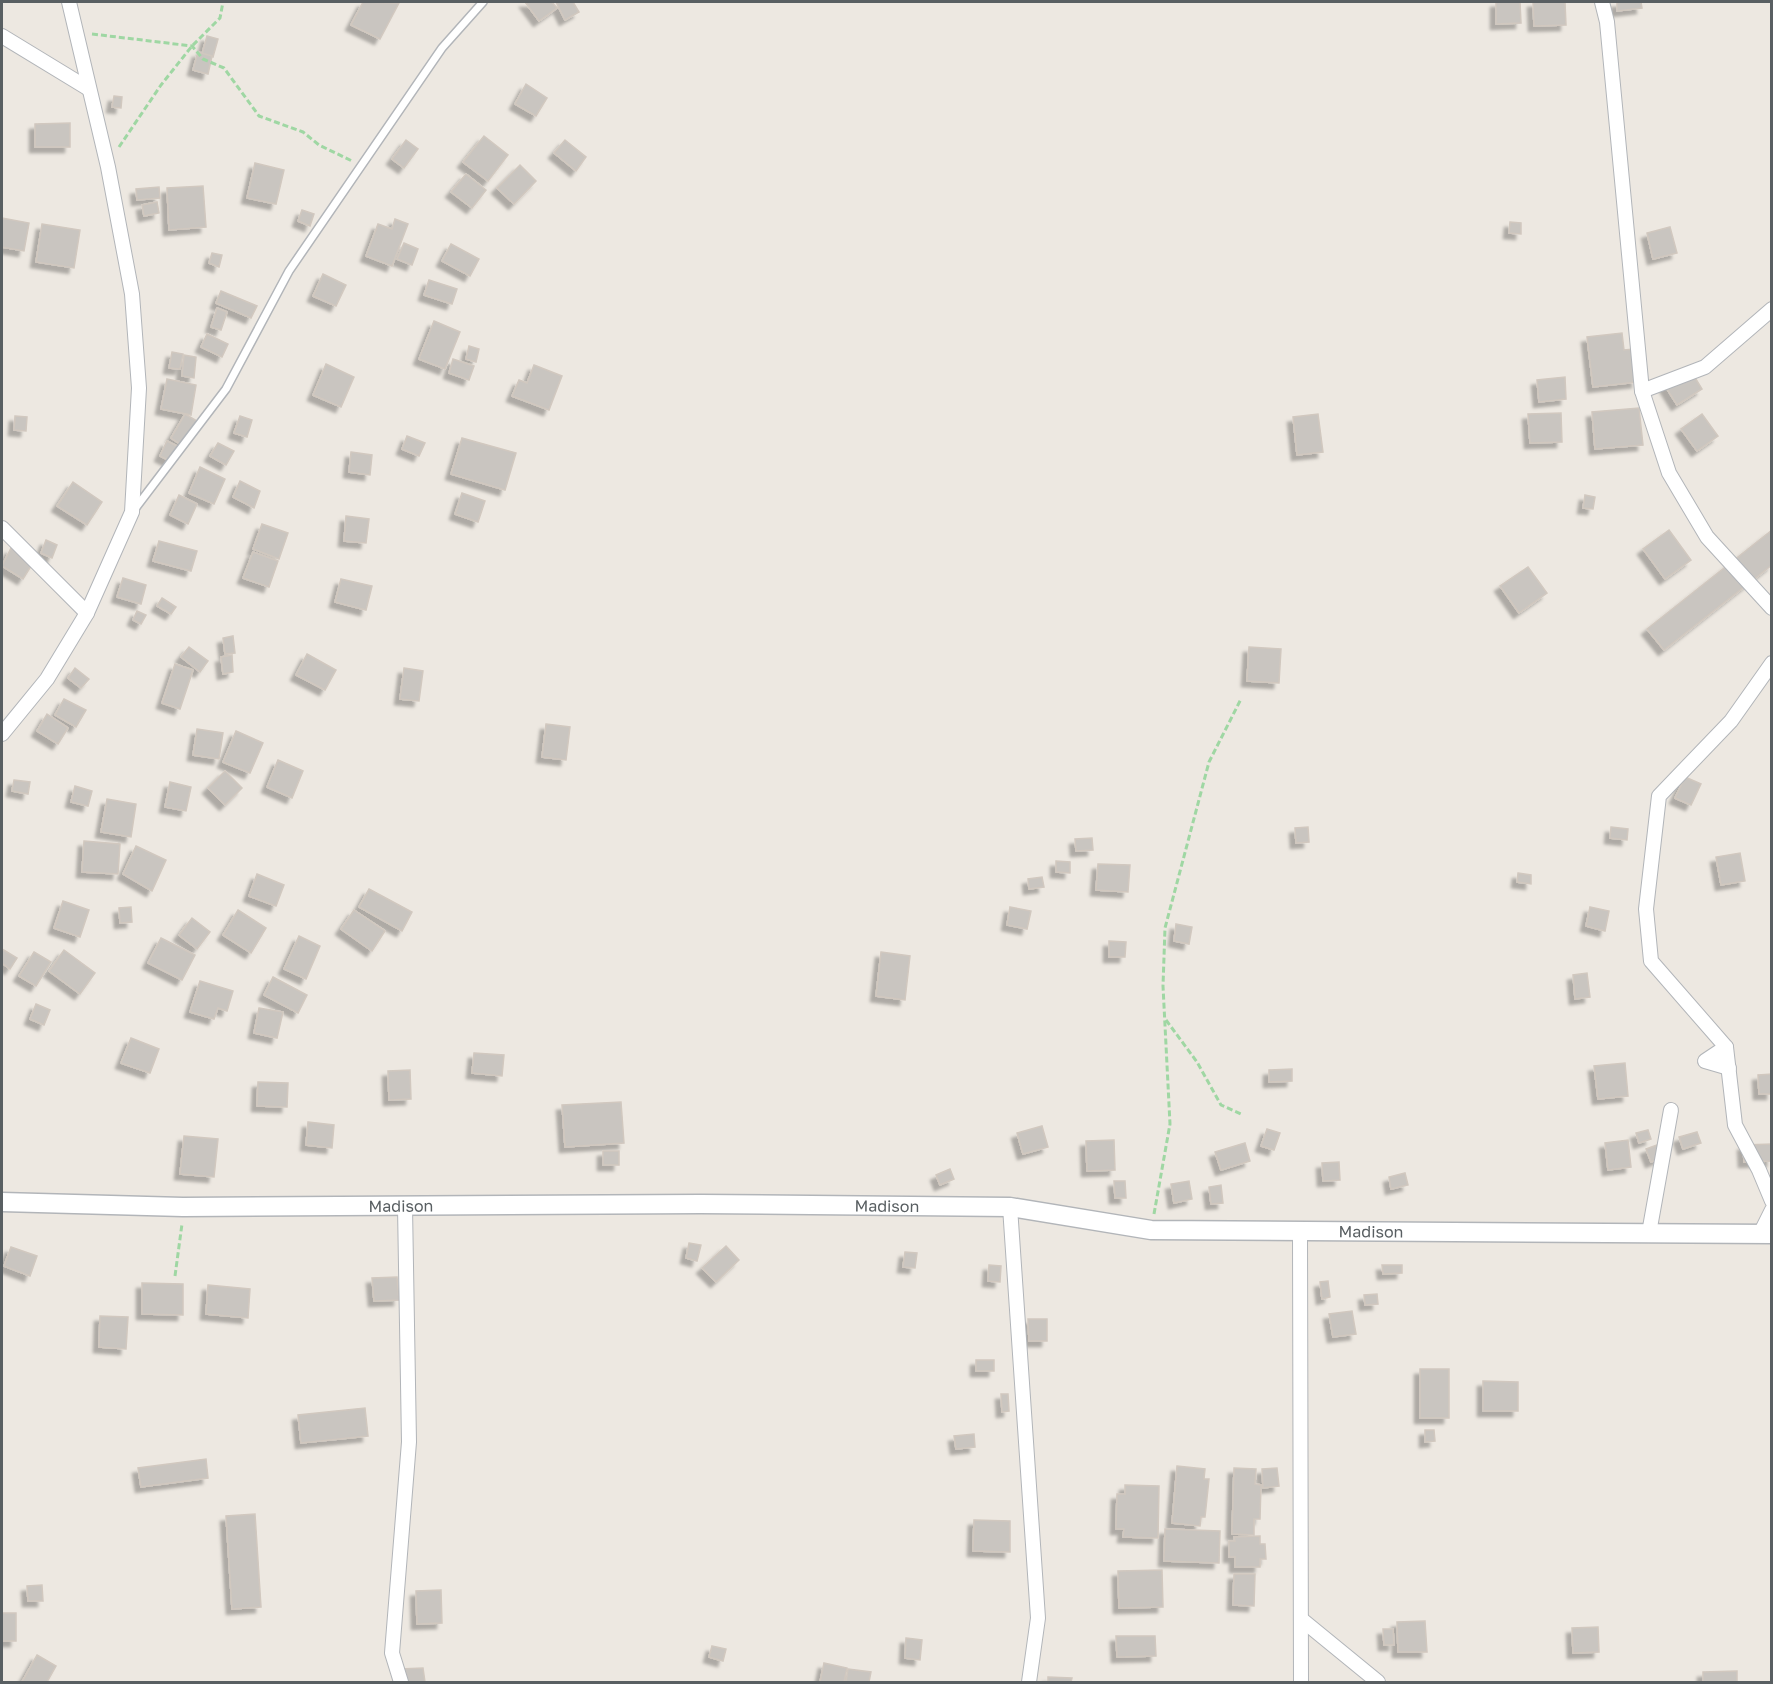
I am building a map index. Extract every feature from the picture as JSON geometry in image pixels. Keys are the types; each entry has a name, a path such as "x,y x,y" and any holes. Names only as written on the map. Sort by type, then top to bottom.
{"street":[{"path":"2,734 47,679 87,613 132,512 139,388 133,306 108,167 69,2"},
{"path":"1602,2 1607,22 1642,391 1669,473 1707,537 1772,608"},
{"path":"2,36 88,89"},
{"path":"1642,391 1705,367 1772,309"},
{"path":"2,528 87,613"},
{"path":"1772,663 1731,721 1659,796 1647,909 1651,961 1726,1047 1736,1125 1772,1201"},
{"path":"1726,1047 1705,1061 1729,1068"},
{"path":"1649,1233 1671,1110"},
{"name":"Madison","path":"2,1202 183,1208 713,1204 1010,1207 1150,1230 1766,1234"},
{"path":"401,1683 392,1653 409,1442 405,1207"},
{"path":"1010,1207 1038,1618 1029,1683"},
{"path":"1766,1234 1772,1210"},
{"path":"1300,1231 1301,1683"},
{"path":"1301,1619 1378,1683"}],"lane":[{"path":"132,512 226,389 289,271 361,165 442,48 483,2"}],"path":[{"path":"108,167 161,85 192,46 220,18 223,2"},
{"path":"75,32 192,46 203,60 224,68 259,117 303,132 319,145 361,165"},
{"path":"1150,1230 1170,1124 1165,1019 1165,928 1209,762 1241,699"},
{"path":"1165,1019 1197,1062 1221,1105 1241,1114"},
{"path":"175,1276 183,1208"}],"building":[{"path":"363,2 399,3 380,39 351,25"},
{"path":"525,2 552,2 557,8 539,21"},
{"path":"556,2 573,2 579,12 565,20"},
{"path":"1496,2 1520,2 1521,23 1496,24"},
{"path":"1533,2 1565,2 1566,25 1534,26"},
{"path":"1617,2 1641,2 1642,8 1617,11"},
{"path":"207,36 218,39 213,57 202,54"},
{"path":"198,52 212,56 208,74 193,70"},
{"path":"526,84 547,98 536,116 515,104"},
{"path":"114,96 122,97 121,108 112,107"},
{"path":"70,123 70,147 35,147 35,124"},
{"path":"484,136 508,155 488,181 463,162"},
{"path":"406,140 418,149 404,168 392,159"},
{"path":"565,140 586,157 576,171 554,153"},
{"path":"255,163 284,170 276,204 247,198"},
{"path":"520,165 536,181 514,204 497,188"},
{"path":"466,174 486,190 472,208 451,192"},
{"path":"203,186 206,227 169,230 167,188"},
{"path":"159,187 160,198 137,200 136,189"},
{"path":"157,202 159,213 144,216 142,205"},
{"path":"302,210 314,214 310,226 298,221"},
{"path":"2,218 29,223 24,251 2,247"},
{"path":"395,219 408,224 392,266 366,256 378,224 392,229"},
{"path":"1510,222 1521,223 1521,234 1509,233"},
{"path":"42,224 80,230 74,268 36,262"},
{"path":"1670,227 1677,253 1653,259 1647,233"},
{"path":"404,243 418,249 412,265 397,259"},
{"path":"451,244 479,259 470,276 442,261"},
{"path":"212,253 222,255 219,267 209,263"},
{"path":"323,274 346,285 336,306 313,296"},
{"path":"429,280 457,289 452,304 424,295"},
{"path":"221,291 257,306 251,318 216,303"},
{"path":"217,308 227,312 221,330 211,327"},
{"path":"434,321 460,332 445,369 419,359"},
{"path":"1622,333 1624,350 1633,349 1637,382 1593,387 1587,337"},
{"path":"207,334 228,344 222,357 201,347"},
{"path":"469,346 479,349 476,362 466,359"},
{"path":"172,352 183,354 180,369 169,368"},
{"path":"184,355 196,357 194,378 182,376"},
{"path":"453,359 474,366 469,380 449,373"},
{"path":"326,364 354,377 341,407 313,395"},
{"path":"534,365 562,376 549,410 512,396 519,380 527,383"},
{"path":"1688,366 1702,389 1677,405 1662,381"},
{"path":"1565,377 1566,399 1539,402 1537,380"},
{"path":"167,379 196,385 191,415 161,409"},
{"path":"1639,408 1643,445 1595,449 1592,412"},
{"path":"1561,413 1562,442 1530,443 1528,414"},
{"path":"185,414 197,421 183,446 171,438"},
{"path":"1318,414 1323,452 1297,455 1293,417"},
{"path":"1702,414 1718,436 1697,451 1681,429"},
{"path":"15,416 27,417 26,431 14,430"},
{"path":"240,416 252,420 247,437 234,433"},
{"path":"407,436 425,443 419,456 402,449"},
{"path":"462,438 516,453 505,490 451,474"},
{"path":"167,441 179,447 172,462 160,456"},
{"path":"218,443 234,451 226,465 210,456"},
{"path":"351,452 372,455 370,475 349,472"},
{"path":"200,467 225,479 214,504 189,493"},
{"path":"240,481 260,491 254,508 233,497"},
{"path":"73,482 102,502 87,525 57,506"},
{"path":"462,493 485,501 478,522 455,514"},
{"path":"179,495 197,504 188,524 170,515"},
{"path":"1585,495 1595,497 1593,509 1583,508"},
{"path":"346,516 369,519 366,543 344,541"},
{"path":"262,524 288,533 279,559 253,549"},
{"path":"1669,530 1691,560 1665,579 1643,549"},
{"path":"1772,530 1772,565 1664,650 1647,629"},
{"path":"46,540 57,545 52,558 41,553"},
{"path":"159,541 197,551 191,571 153,561"},
{"path":"11,548 33,563 23,579 2,566"},
{"path":"253,552 278,561 269,587 243,578"},
{"path":"1528,567 1547,593 1519,613 1500,586"},
{"path":"123,578 146,585 141,604 117,597"},
{"path":"341,579 372,586 366,610 335,602"},
{"path":"162,598 176,607 171,614 157,606"},
{"path":"137,611 146,615 141,624 133,620"},
{"path":"233,636 235,653 225,654 223,638"},
{"path":"189,647 208,661 200,672 181,657"},
{"path":"1249,647 1281,649 1279,683 1247,681"},
{"path":"307,654 336,670 325,690 296,675"},
{"path":"232,655 233,672 223,674 221,657"},
{"path":"175,664 193,670 180,709 162,703"},
{"path":"75,668 89,679 81,688 68,678"},
{"path":"404,668 423,671 419,701 400,699"},
{"path":"64,699 86,710 76,727 55,715"},
{"path":"47,714 68,728 58,744 37,731"},
{"path":"546,724 570,727 566,760 542,757"},
{"path":"197,729 223,733 219,759 193,755"},
{"path":"236,731 263,743 250,773 223,762"},
{"path":"278,760 303,771 292,798 267,787"},
{"path":"225,771 242,788 225,805 208,788"},
{"path":"1685,777 1701,784 1691,805 1675,798"},
{"path":"14,780 30,782 28,794 12,791"},
{"path":"170,782 191,787 186,811 165,807"},
{"path":"75,786 92,791 88,806 71,802"},
{"path":"107,799 136,804 131,837 101,832"},
{"path":"1308,827 1309,842 1296,843 1295,828"},
{"path":"1611,827 1628,829 1627,840 1610,838"},
{"path":"1092,838 1093,850 1076,851 1075,839"},
{"path":"84,841 120,844 118,874 82,872"},
{"path":"136,846 166,860 152,891 123,874"},
{"path":"1740,853 1745,881 1721,885 1716,857"},
{"path":"1056,861 1070,862 1070,873 1056,872"},
{"path":"1098,864 1130,865 1128,892 1096,890"},
{"path":"1518,873 1531,875 1531,884 1517,882"},
{"path":"257,874 284,885 276,906 249,896"},
{"path":"1042,877 1044,887 1029,889 1028,879"},
{"path":"369,889 412,912 402,931 359,907"},
{"path":"63,901 89,910 80,937 54,928"},
{"path":"131,907 132,922 120,923 119,908"},
{"path":"1010,907 1031,911 1027,929 1007,925"},
{"path":"1590,907 1609,911 1605,931 1586,926"},
{"path":"238,910 266,928 251,953 223,935"},
{"path":"354,910 385,931 372,951 341,929"},
{"path":"192,918 210,932 197,949 179,935"},
{"path":"1176,924 1192,927 1189,944 1174,941"},
{"path":"299,936 320,946 306,979 284,969"},
{"path":"161,938 195,955 182,980 148,963"},
{"path":"1109,941 1126,942 1125,957 1109,957"},
{"path":"2,949 17,958 10,969 2,963"},
{"path":"64,950 95,973 80,994 49,971"},
{"path":"34,952 51,962 36,986 19,976"},
{"path":"881,952 910,956 905,1000 876,996"},
{"path":"1587,973 1590,997 1575,999 1573,975"},
{"path":"273,977 307,995 298,1013 264,995"},
{"path":"200,981 233,991 227,1011 218,1008 214,1019 190,1012"},
{"path":"36,1004 50,1010 44,1025 30,1019"},
{"path":"259,1008 283,1012 277,1038 254,1033"},
{"path":"131,1038 159,1049 150,1073 121,1063"},
{"path":"474,1053 504,1055 502,1076 472,1073"},
{"path":"1625,1063 1628,1096 1598,1099 1594,1066"},
{"path":"1292,1069 1292,1081 1269,1082 1269,1070"},
{"path":"410,1070 411,1099 389,1100 388,1071"},
{"path":"1772,1074 1772,1094 1759,1094 1758,1075"},
{"path":"258,1082 288,1083 287,1107 257,1106"},
{"path":"621,1102 624,1143 565,1147 562,1105"},
{"path":"308,1122 334,1125 332,1148 306,1145"},
{"path":"1042,1126 1048,1147 1023,1154 1017,1133"},
{"path":"1267,1129 1280,1133 1274,1150 1261,1146"},
{"path":"1648,1130 1651,1139 1639,1143 1636,1133"},
{"path":"1697,1132 1701,1143 1683,1149 1679,1137"},
{"path":"184,1136 218,1139 214,1177 180,1174"},
{"path":"1114,1140 1115,1170 1087,1171 1086,1141"},
{"path":"1628,1140 1631,1167 1608,1170 1605,1143"},
{"path":"1245,1143 1250,1161 1221,1170 1215,1152"},
{"path":"1772,1144 1772,1161 1744,1162 1743,1145"},
{"path":"1657,1145 1661,1158 1651,1162 1646,1149"},
{"path":"603,1151 619,1151 619,1165 603,1165"},
{"path":"1339,1162 1340,1180 1323,1181 1322,1163"},
{"path":"950,1169 954,1179 940,1185 936,1175"},
{"path":"1405,1173 1408,1185 1391,1189 1389,1177"},
{"path":"1114,1181 1125,1181 1126,1198 1115,1198"},
{"path":"1189,1181 1192,1199 1174,1203 1171,1184"},
{"path":"1221,1185 1223,1203 1211,1204 1209,1187"},
{"path":"689,1243 701,1245 697,1261 686,1258"},
{"path":"726,1246 739,1260 716,1282 702,1268"},
{"path":"11,1247 37,1256 30,1276 4,1266"},
{"path":"905,1252 917,1253 915,1268 903,1267"},
{"path":"989,1265 1001,1266 1000,1282 988,1281"},
{"path":"1382,1265 1402,1265 1402,1273 1383,1274"},
{"path":"397,1277 399,1300 374,1301 372,1278"},
{"path":"1328,1281 1330,1297 1322,1299 1320,1282"},
{"path":"142,1283 183,1284 183,1315 142,1314"},
{"path":"208,1285 250,1289 248,1318 206,1314"},
{"path":"1377,1294 1378,1304 1365,1305 1364,1295"},
{"path":"1352,1311 1356,1334 1333,1337 1329,1314"},
{"path":"100,1316 128,1317 126,1349 99,1347"},
{"path":"1028,1319 1047,1319 1047,1341 1029,1341"},
{"path":"976,1360 994,1360 994,1371 976,1371"},
{"path":"1420,1369 1449,1369 1449,1418 1420,1418"},
{"path":"1483,1381 1518,1382 1518,1411 1483,1411"},
{"path":"1001,1394 1008,1394 1009,1411 1002,1412"},
{"path":"365,1408 368,1436 301,1443 298,1415"},
{"path":"1425,1430 1434,1430 1435,1441 1425,1442"},
{"path":"974,1434 975,1447 956,1449 954,1436"},
{"path":"206,1459 208,1478 141,1487 138,1468"},
{"path":"1177,1466 1205,1469 1204,1479 1209,1479 1205,1517 1201,1517 1200,1526 1172,1523"},
{"path":"1234,1468 1256,1469 1255,1484 1261,1485 1260,1519 1254,1519 1254,1535 1232,1534"},
{"path":"1277,1468 1279,1486 1263,1488 1262,1469"},
{"path":"1125,1485 1159,1486 1158,1538 1123,1537 1124,1529 1116,1529 1117,1494 1125,1494"},
{"path":"255,1514 261,1607 232,1609 226,1516"},
{"path":"974,1520 1010,1521 1010,1552 973,1551"},
{"path":"1165,1529 1220,1531 1219,1563 1164,1561"},
{"path":"1260,1536 1260,1544 1265,1544 1266,1559 1260,1559 1260,1567 1235,1567 1235,1557 1229,1557 1229,1541 1235,1541 1234,1537"},
{"path":"1162,1570 1163,1607 1119,1608 1118,1571"},
{"path":"1234,1574 1255,1574 1254,1606 1233,1605"},
{"path":"42,1585 43,1601 28,1601 27,1586"},
{"path":"441,1590 442,1623 417,1624 416,1591"},
{"path":"2,1613 16,1613 16,1641 2,1641"},
{"path":"1425,1621 1427,1652 1398,1652 1397,1622"},
{"path":"1598,1627 1599,1652 1573,1653 1572,1628"},
{"path":"1383,1629 1393,1629 1394,1645 1384,1645"},
{"path":"1116,1636 1155,1636 1156,1656 1117,1657"},
{"path":"906,1638 922,1640 920,1660 905,1658"},
{"path":"712,1646 726,1649 723,1661 709,1657"},
{"path":"37,1655 56,1666 47,1682 22,1682"},
{"path":"824,1663 847,1668 844,1682 820,1682"},
{"path":"423,1668 425,1682 402,1682 400,1669"},
{"path":"848,1669 871,1672 869,1682 846,1682"},
{"path":"1737,1671 1737,1682 1703,1682 1703,1672"},
{"path":"1048,1677 1072,1678 1071,1682 1048,1682"}]}
